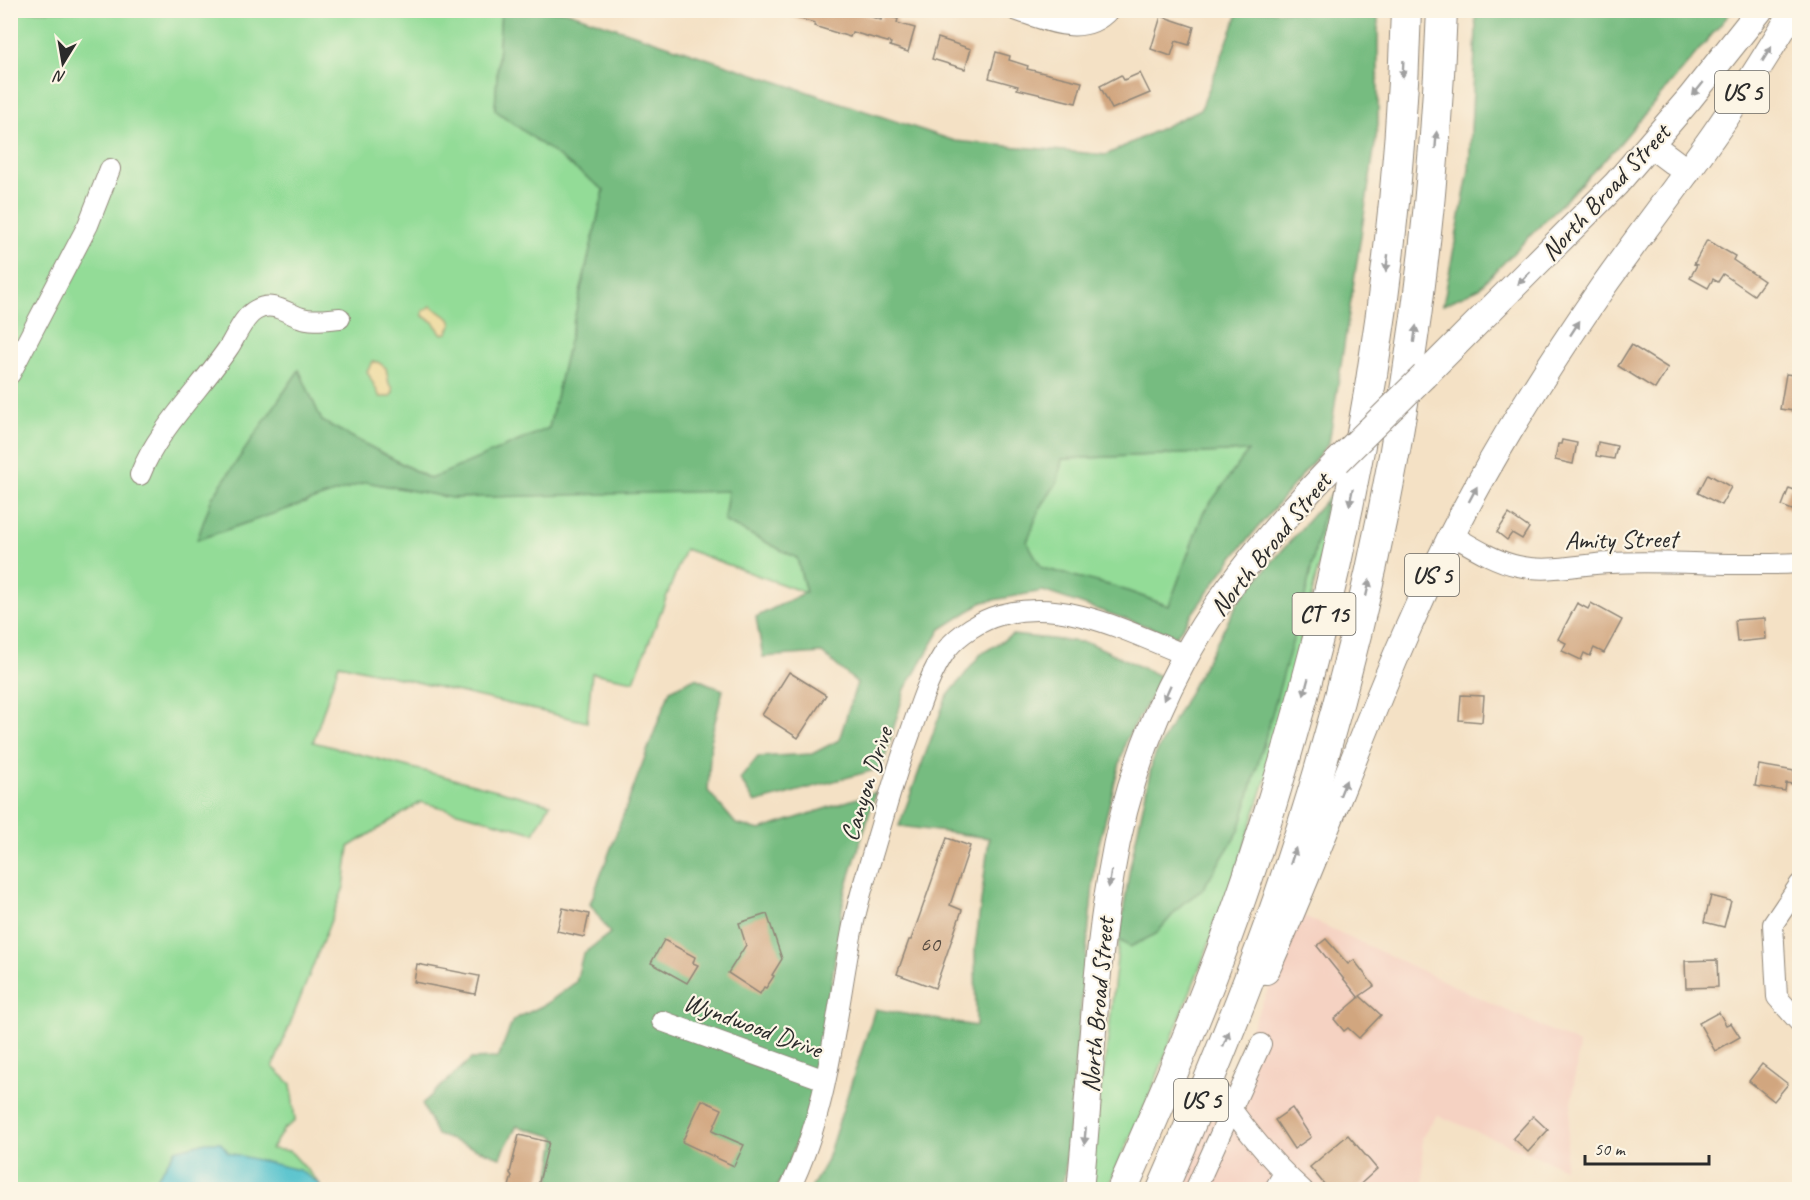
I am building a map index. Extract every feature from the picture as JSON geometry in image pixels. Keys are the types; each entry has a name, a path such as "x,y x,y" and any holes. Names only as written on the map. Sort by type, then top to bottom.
{"highway":[{"name":"CT 15","path":"1122,1190 1202,1001 1242,894 1288,749 1329,595 1360,449 1383,302 1396,183 1406,10"},
{"name":"CT 15","path":"1237,1010 1279,897 1323,761 1366,601 1388,496 1413,349 1427,242 1442,10"},
{"name":"North Broad Street","path":"1162,1190 1237,1010"}],"main road":[{"name":"North Broad Street","path":"1080,1190 1104,924 1115,852 1129,795 1143,752 1164,700 1186,655 1236,579 1263,543 1304,496 1570,231 1651,145 1760,10"},
{"name":"North Broad Street","path":"1237,1010 1265,973 1406,633 1452,535 1495,455 1551,364 1604,285 1733,106 1794,10"},
{"path":"1651,145 1687,172"}],"street":[{"path":"1015,10 1071,27 1086,26 1104,16"},
{"path":"10,374 88,225 110,169"},
{"path":"140,475 156,445 216,365 248,316 256,310 268,307 285,309 299,317 320,320 340,318"},
{"name":"Amity Street","path":"1452,535 1498,560 1521,567 1545,569 1611,563 1725,565 1800,563"},
{"name":"Canyon Drive","path":"789,1190 807,1151 818,1117 836,1034 861,890 899,765 932,676 948,648 969,630 998,615 1028,610 1064,612 1096,619 1186,655"},
{"path":"1800,884 1773,924 1777,997 1800,1023"},
{"name":"Wyndwood Drive","path":"662,1020 825,1080"},
{"path":"1195,1190 1261,1044"},
{"path":"1210,1079 1279,1181 1303,1190"}],"shaded area":[{"path":"1302,915 1579,1044 1564,1168 1437,1115 1422,1138 1424,1189 1178,1190"}],"green space":[{"path":"10,11 501,11 495,110 604,190 549,428 431,479 322,421 299,370 212,498 198,539 366,482 452,498 728,490 724,521 797,558 806,593 685,549 634,681 592,673 587,722 339,664 313,742 550,804 534,833 421,802 349,847 344,887 273,1067 291,1084 295,1121 284,1129 271,1149 290,1151 320,1184 319,1189 11,1189"},
{"path":"501,11 565,11 955,141 1106,155 1201,109 1239,11 1378,11 1378,125 1329,443 1233,557 1176,636 1043,591 983,602 941,629 905,689 882,768 755,803 740,779 758,757 812,754 839,740 857,683 822,653 763,657 756,617 806,592 797,558 724,521 728,491 452,498 366,482 197,540 212,498 299,370 322,421 430,479 549,428 604,190 495,110","holes":["1248,451 1203,513 1169,606 1116,587 1042,568 1027,542 1039,510 1058,481 1062,459"]},
{"path":"1475,11 1732,11 1616,148 1478,289 1443,305 1469,170"},
{"path":"1249,451 1203,513 1169,606 1116,587 1042,568 1027,542 1039,510 1058,481 1061,459"},
{"path":"1336,492 1276,747 1229,893 1148,1099 1107,1189 1087,1190 1119,940 1130,947 1156,934 1182,904 1202,890 1304,601 1326,500"},
{"path":"1326,500 1304,601 1239,831 1202,890 1182,904 1156,934 1130,947 1119,940 1130,867 1153,759 1240,599"},
{"path":"1012,635 1090,643 1162,677 1126,740 1096,855 1064,1178 1059,1189 810,1190 826,1162 875,1009 976,1026 975,949 989,838 899,826 946,698 981,654"},
{"path":"695,678 723,690 711,737 708,791 736,824 760,830 876,792 844,895 817,1085 786,1172 776,1189 548,1189 556,1137 517,1126 500,1157 437,1135 422,1104 471,1059 498,1058 513,1020 546,1004 576,982 583,954 610,933 590,904 670,690"}],"sand":[{"path":"431,306 450,319 452,324 447,333 442,334 433,322 423,316 423,311"},
{"path":"373,362 378,362 386,368 389,384 393,388 393,393 389,397 380,397 367,371"}],"water":[{"path":"206,1142 220,1142 229,1153 299,1170 320,1184 319,1189 150,1189 175,1150"}],"building":[{"path":"786,10 850,10 881,20 882,15 898,19 897,23 915,28 908,52 890,46 891,43 852,32 850,37 814,26 815,23 785,15"},
{"path":"1161,16 1194,27 1189,45 1176,41 1171,56 1151,49"},
{"path":"938,38 971,49 965,69 932,59"},
{"path":"996,52 1010,56 1009,60 1028,66 1027,69 1082,82 1076,103 1017,89 1018,86 989,78"},
{"path":"1140,73 1150,93 1112,109 1100,86 1121,75 1124,80"},
{"path":"1707,240 1735,256 1733,260 1764,281 1754,295 1723,274 1718,282 1713,279 1708,288 1690,278 1697,265 1694,264"},
{"path":"1631,345 1668,368 1655,389 1618,366"},
{"path":"1786,374 1800,376 1800,412 1780,409"},
{"path":"1562,440 1577,443 1573,464 1555,460 1558,444 1561,444"},
{"path":"1598,442 1617,446 1614,459 1596,456"},
{"path":"1708,474 1731,487 1721,505 1698,493"},
{"path":"1789,488 1800,492 1800,513 1782,506"},
{"path":"1509,514 1529,528 1522,539 1512,533 1507,540 1497,532"},
{"path":"1577,603 1588,609 1591,603 1622,620 1604,653 1594,648 1590,656 1584,653 1581,660 1562,651 1566,643 1558,639"},
{"path":"1765,618 1766,639 1737,642 1735,620"},
{"path":"789,672 826,695 798,738 762,715"},
{"path":"1461,695 1484,696 1482,722 1459,720"},
{"path":"1759,765 1800,772 1800,785 1786,783 1785,791 1755,786"},
{"path":"947,838 970,846 950,905 962,910 935,988 897,974"},
{"path":"1711,896 1731,901 1724,927 1704,922"},
{"path":"563,908 589,914 584,937 557,931"},
{"path":"767,914 782,959 772,975 774,976 760,994 728,973 746,945 739,923"},
{"path":"1326,939 1348,964 1354,960 1374,986 1360,996 1381,1015 1359,1038 1348,1028 1344,1031 1334,1019 1359,998 1317,946"},
{"path":"664,940 695,957 693,963 698,965 687,983 651,963"},
{"path":"1717,960 1718,987 1686,988 1685,961"},
{"path":"417,964 479,976 475,994 414,982"},
{"path":"1719,1012 1726,1025 1731,1023 1740,1037 1715,1051 1699,1023"},
{"path":"1762,1064 1788,1084 1774,1101 1749,1081"},
{"path":"702,1100 722,1109 712,1131 744,1145 734,1166 682,1142"},
{"path":"1292,1108 1311,1137 1294,1149 1275,1120"},
{"path":"1533,1116 1548,1130 1528,1152 1513,1138"},
{"path":"519,1135 549,1142 537,1190 508,1190"},
{"path":"1348,1135 1377,1169 1354,1190 1329,1190 1310,1167"}]}
